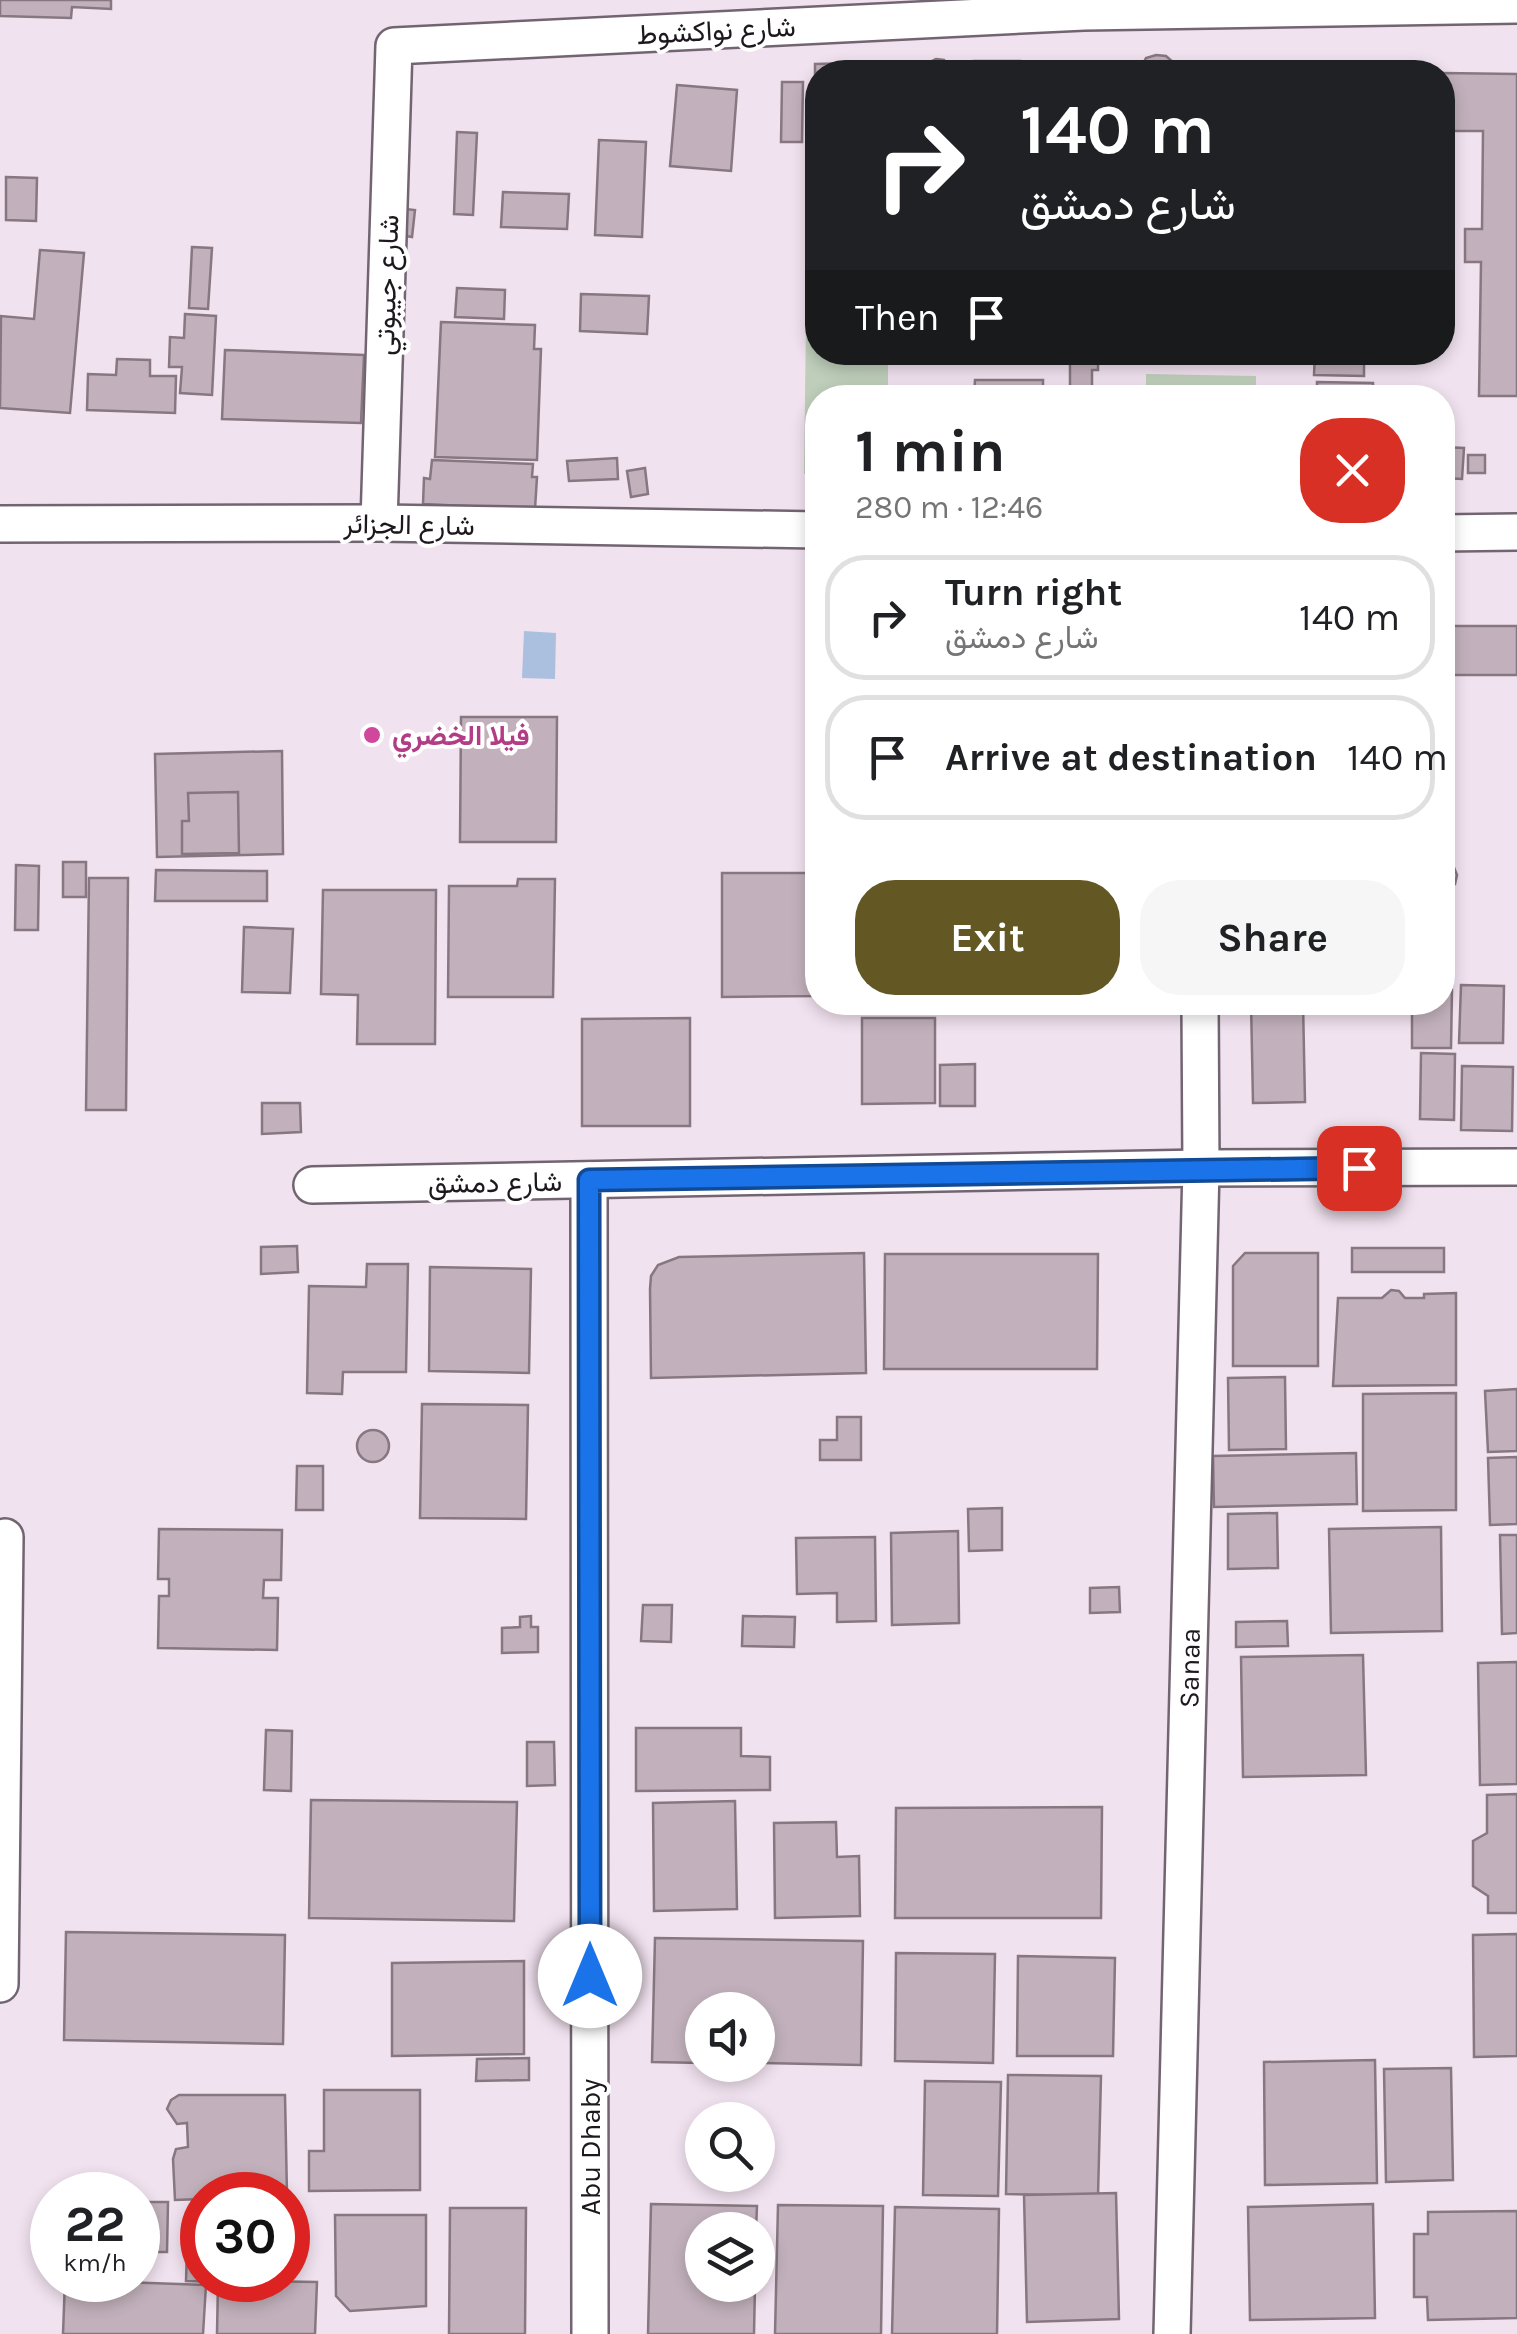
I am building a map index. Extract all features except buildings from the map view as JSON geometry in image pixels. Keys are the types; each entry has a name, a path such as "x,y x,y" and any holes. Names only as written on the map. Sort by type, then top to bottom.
{"street":[{"name":"شارع نواكشوط","path":"394,46 1084,12 1517,5"},
{"name":"شارع جيبوتي","path":"379,523 394,46"},
{"name":"شارع الجزائر","path":"0,524 379,523 805,530"},
{"path":"1455,533 1517,532"},
{"name":"Sanaa","path":"1172,2334 1201,1168 1200,1015"},
{"name":"شارع دمشق","path":"312,1185 1201,1168 1517,1167"},
{"name":"Abu Dhaby","path":"589,1180 590,2334"},
{"path":"0,1984 4,1537"}],"green space":[{"path":"805,365 888,365 888,385 805,385"},
{"path":"1146,374 1256,376 1256,385 1146,385"}],"water":[{"path":"524,631 556,633 555,679 522,678"}],"place":[{"name":"فيلا الخضري","path":"372,735"}],"route":[{"path":"590,1976 589,1180 1359,1168"}]}
